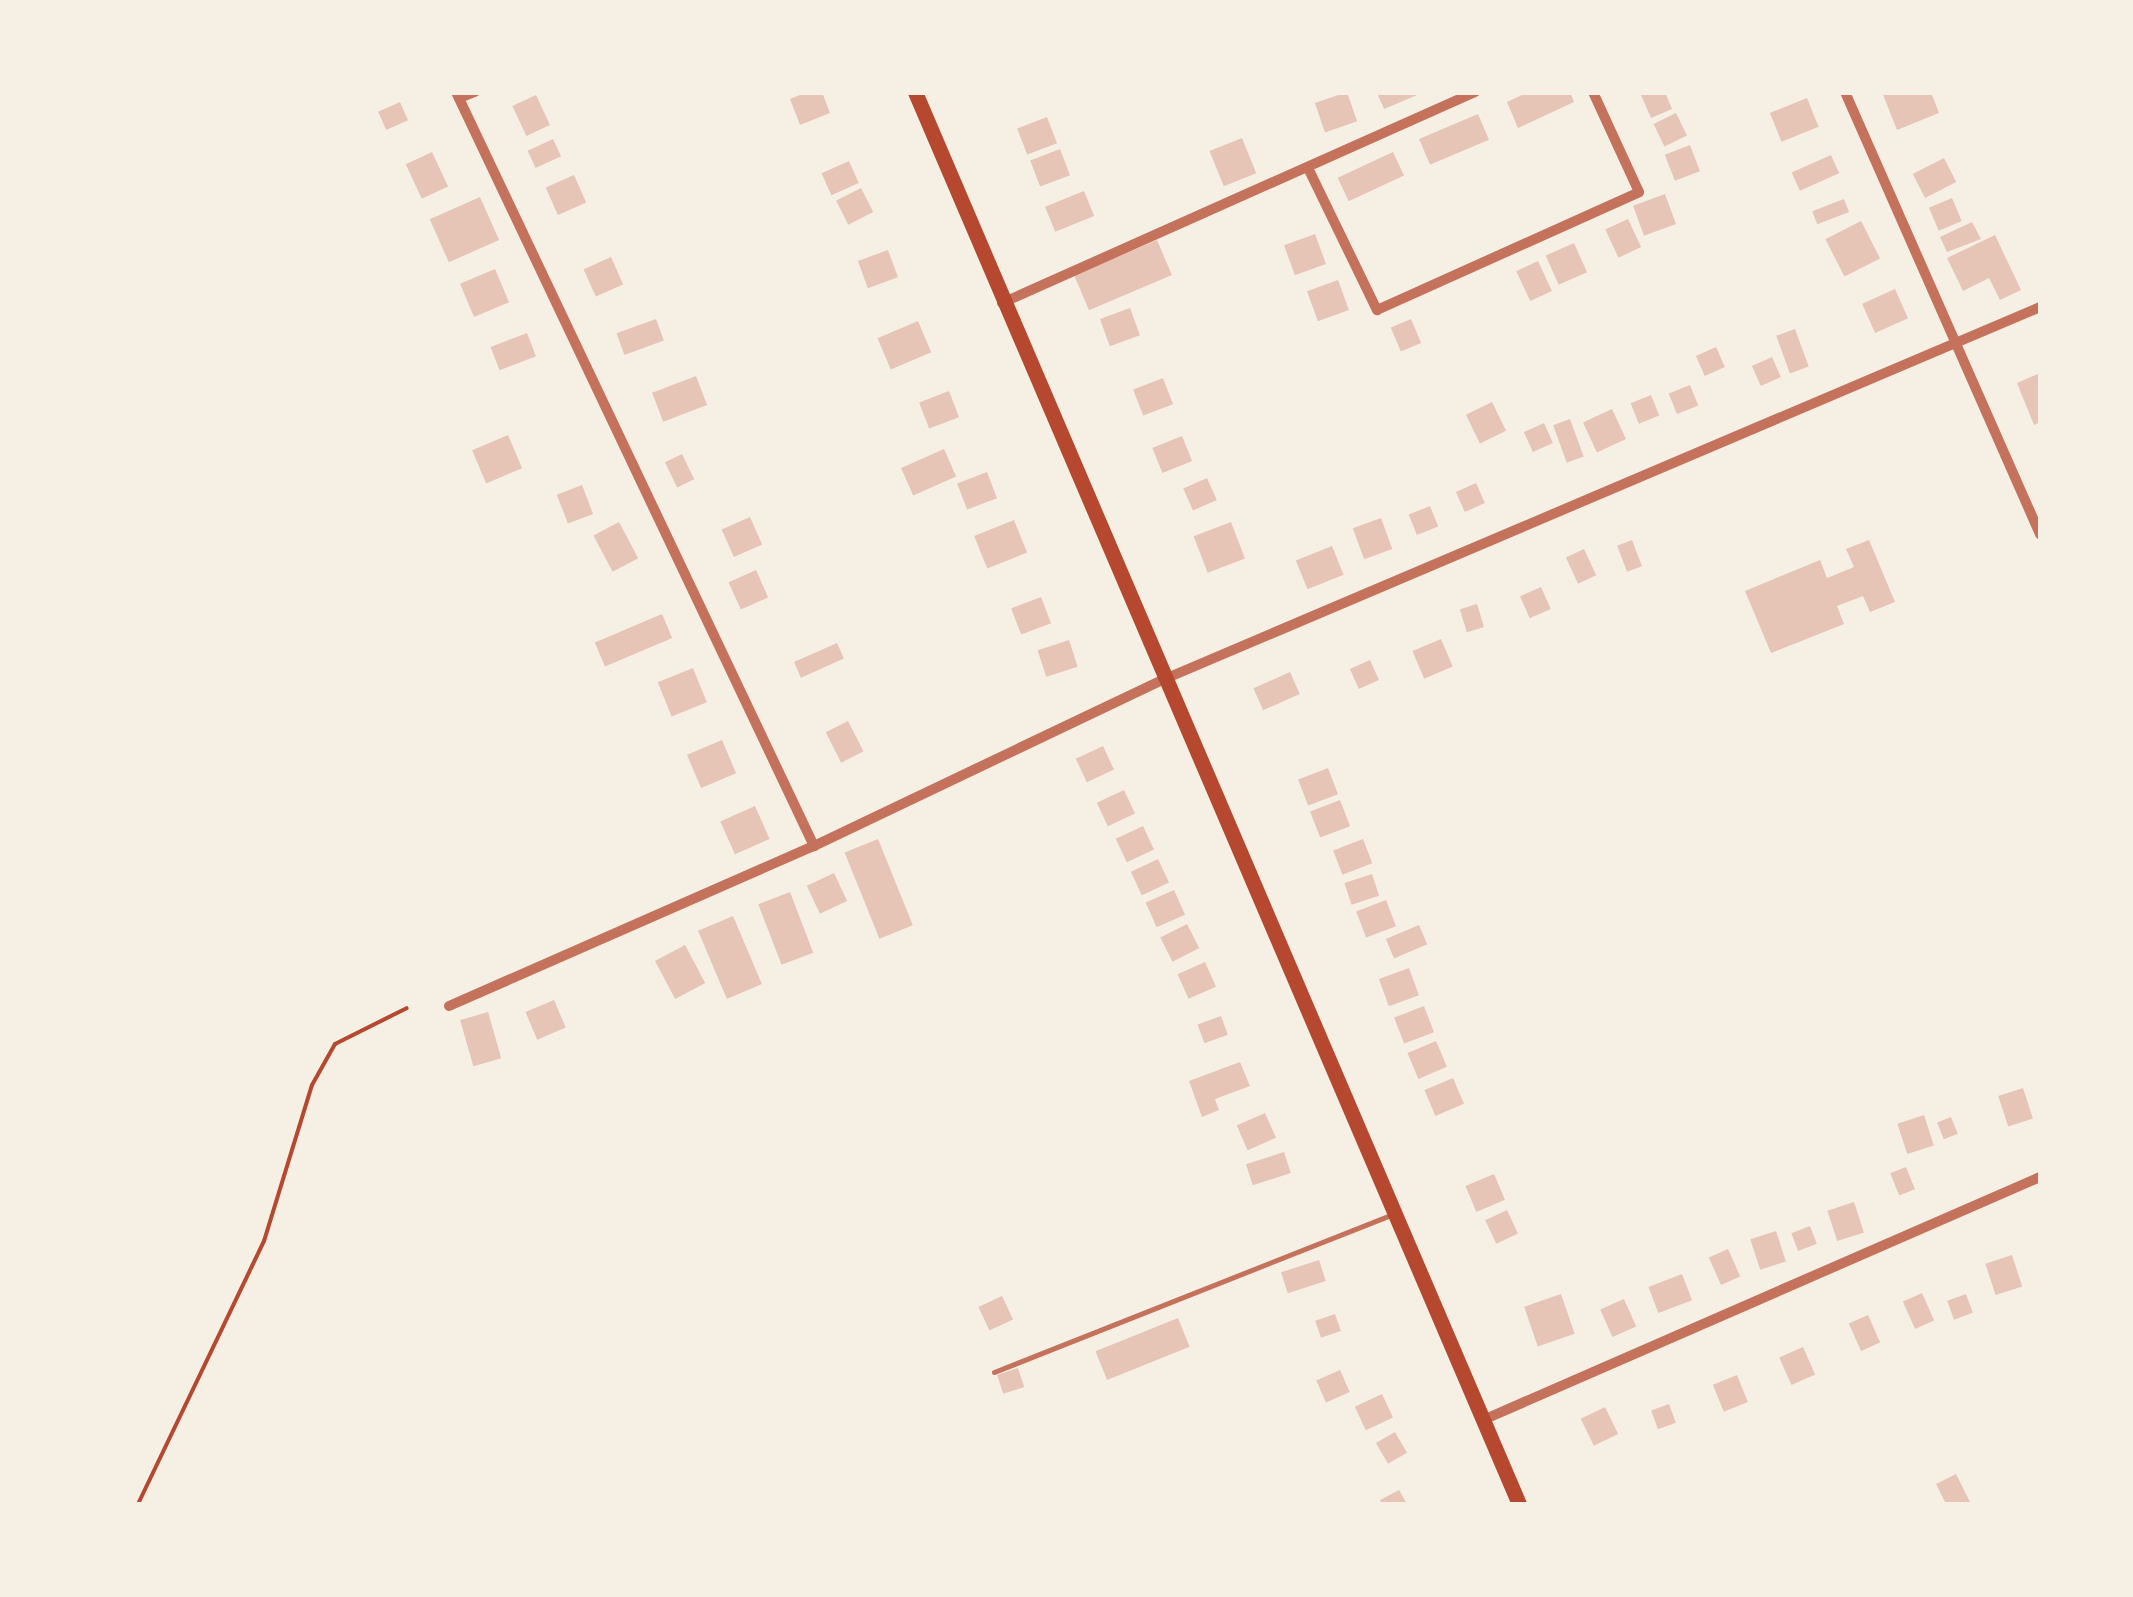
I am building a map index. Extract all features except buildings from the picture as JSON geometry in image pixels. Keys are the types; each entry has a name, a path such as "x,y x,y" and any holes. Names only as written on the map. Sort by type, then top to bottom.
{"main road":[{"path":"914,92 1001,303 1167,678 1520,1504"}],"street":[{"path":"475,92 458,96 814,846"},
{"path":"1001,303 1309,170 1475,92"},
{"path":"1309,170 1377,310 1639,192 1593,92"},
{"path":"1845,92 2040,534"},
{"path":"449,1006 814,846 1167,678 2040,307"},
{"path":"1483,1420 2040,1177"}],"lane":[{"path":"994,1372 1395,1213"}],"path":[{"path":"138,1504 264,1240 312,1085 334,1044 407,1008"}]}
